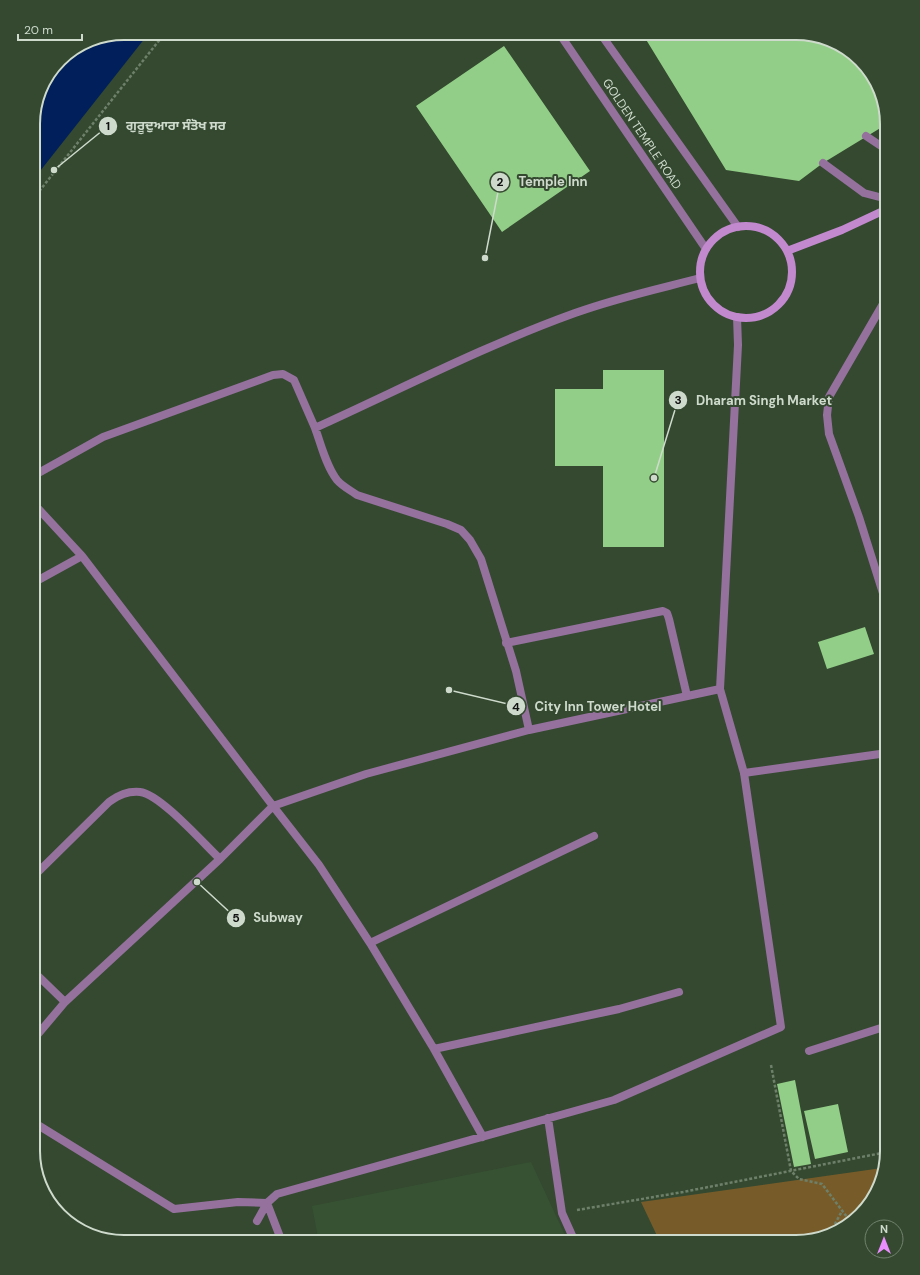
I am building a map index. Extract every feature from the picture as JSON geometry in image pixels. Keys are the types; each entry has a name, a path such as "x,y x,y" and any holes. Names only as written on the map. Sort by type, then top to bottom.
{"street":[{"name":"GOLDEN TEMPLE ROAD","path":"564,40 706,249"},
{"name":"GOLDEN TEMPLE ROAD","path":"605,40 738,227"},
{"path":"866,136 880,145"},
{"path":"823,163 864,193 880,197"},
{"path":"787,251 842,230 880,212"},
{"path":"753,226 767,231 779,239 787,251 791,265 791,279 786,293 778,304 766,313 752,317 738,317 724,312 713,304 705,292 700,278 701,263 706,249 720,234 738,227 753,226"},
{"path":"315,428 511,338 576,313 644,292 700,278"},
{"path":"880,309 829,397 827,415 829,434 859,517 880,584"},
{"path":"257,1221 267,1203 277,1194 614,1100 781,1027 744,773 720,689 738,345 738,317"},
{"path":"40,472 103,437 273,375 283,374 294,380 331,470 337,480 357,495 447,524 461,530 470,540 481,559 516,671 529,730"},
{"path":"40,511 82,556 319,864 370,943 434,1049 483,1137"},
{"path":"40,579 82,556"},
{"path":"506,643 663,611 667,613 669,619 687,696"},
{"path":"40,1032 65,1002 220,859 273,806 366,774 529,730 720,689"},
{"path":"744,773 880,754"},
{"path":"40,870 109,802 123,793 142,792 159,800 220,859"},
{"path":"370,943 594,836"},
{"path":"40,978 65,1002"},
{"path":"434,1049 619,1009 679,992"},
{"path":"809,1051 880,1028"},
{"path":"548,1118 562,1213 572,1235"},
{"path":"40,1126 174,1209 238,1202 267,1203"},
{"path":"267,1203 279,1235"}],"path":[{"path":"40,190 159,40"},
{"path":"771,1065 791,1171 799,1179 822,1184 847,1218"},
{"path":"572,1210 791,1171 880,1153"},
{"path":"834,1226 842,1211"}],"shaded area":[{"path":"531,1162 565,1235 318,1235 312,1206"},
{"path":"878,1169 874,1183 869,1193 863,1202 847,1218 828,1229 807,1234 657,1235 641,1202"}],"water":[{"path":"119,40 143,40 40,171 40,119 46,92 54,77 77,54 92,46"}],"building":[{"path":"646,40 801,40 823,44 843,54 863,73 869,82 877,102 880,128 823,163 799,181 726,170"},
{"path":"504,46 590,171 502,232 416,106"},
{"path":"603,370 664,370 664,547 603,547 603,466 555,466 555,389 603,389"},
{"path":"865,627 874,654 827,669 818,642"},
{"path":"795,1080 811,1164 794,1167 777,1084"},
{"path":"838,1104 848,1152 815,1159 804,1111"}],"place":[{"name":"ਗੁਰੂਦੁਆਰਾ ਸੰਤੋਖ ਸਰ","path":"54,170"},
{"name":"Temple Inn","path":"485,258"},
{"name":"Dharam Singh Market","path":"654,478"},
{"name":"City Inn Tower Hotel","path":"449,690"},
{"name":"Subway","path":"197,882"}]}
